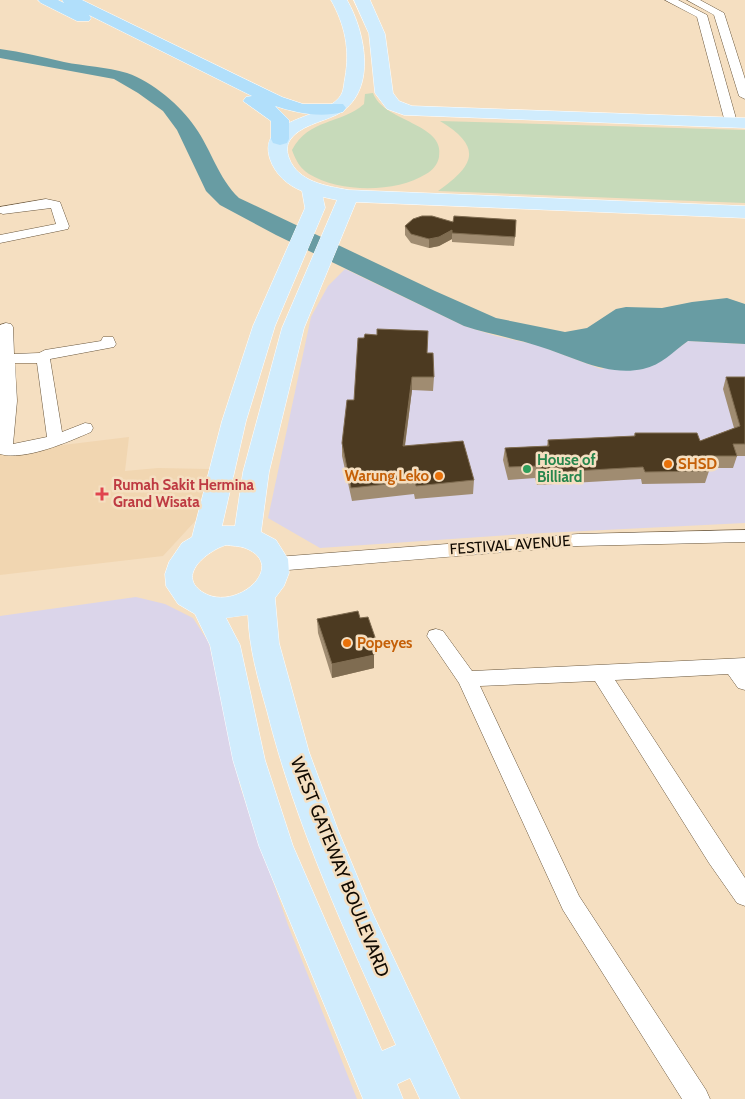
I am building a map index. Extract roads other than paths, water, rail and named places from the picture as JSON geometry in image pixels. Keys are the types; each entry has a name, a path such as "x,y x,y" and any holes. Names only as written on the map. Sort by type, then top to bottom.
{"highway":[{"path":"29,0 135,41 270,111 280,120 280,140"},
{"path":"46,0 95,24"},
{"path":"77,2 276,101 302,109 337,108"}],"main road":[{"path":"340,0 354,36 357,61 350,96 337,108 295,126 280,140 278,151 280,161 286,172 297,182 311,189 349,196 745,212"},
{"path":"362,0 377,34 384,93 393,105 410,111 738,122"},
{"path":"205,540 234,421 264,326 315,208 311,189"},
{"path":"247,537 256,472 293,328 349,196"},
{"path":"264,326 293,328"},
{"path":"226,535 247,537 266,547 273,555 276,564 276,575 270,587 261,596 248,603 234,607 219,608 205,605 186,594 178,577 179,566 193,547 205,540 226,535"},
{"name":"WEST GATEWAY BOULEVARD","path":"261,596 264,643 293,752 358,920 440,1099"},
{"path":"205,605 225,645 249,760 276,846 378,1087 419,1054"}],"street":[{"path":"670,0 702,15 738,122"},
{"path":"691,0 719,13 745,96"},
{"path":"0,240 63,226 56,206 46,203 1,207"},
{"path":"6,327 4,359 9,401 2,450 35,448 56,442 85,428"},
{"path":"43,359 45,355 108,344 108,340"},
{"path":"4,359 43,359"},
{"path":"43,359 56,442"},
{"name":"FESTIVAL AVENUE","path":"276,564 578,540 745,536"},
{"path":"436,636 467,679 571,904 697,1099"},
{"path":"467,679 739,667 745,682"},
{"path":"600,672 717,856 745,896"}],"water":[{"path":"0,49 119,71 147,82 166,95 189,119 201,136 220,173 239,198 496,318 565,332 587,328 616,309 626,307 662,308 727,298 745,304 745,344 688,341 650,367 629,371 602,368 529,343 464,326 276,235 220,205 206,191 177,130 163,111 138,93 114,79 0,58"}],"place":[{"name":"SHSD","path":"668,464"},
{"name":"House of Billiard","path":"527,469"},
{"name":"Warung Leko","path":"439,476"},
{"name":"Rumah Sakit Hermina Grand Wisata","path":"102,494"},
{"name":"Popeyes","path":"347,643"}]}
